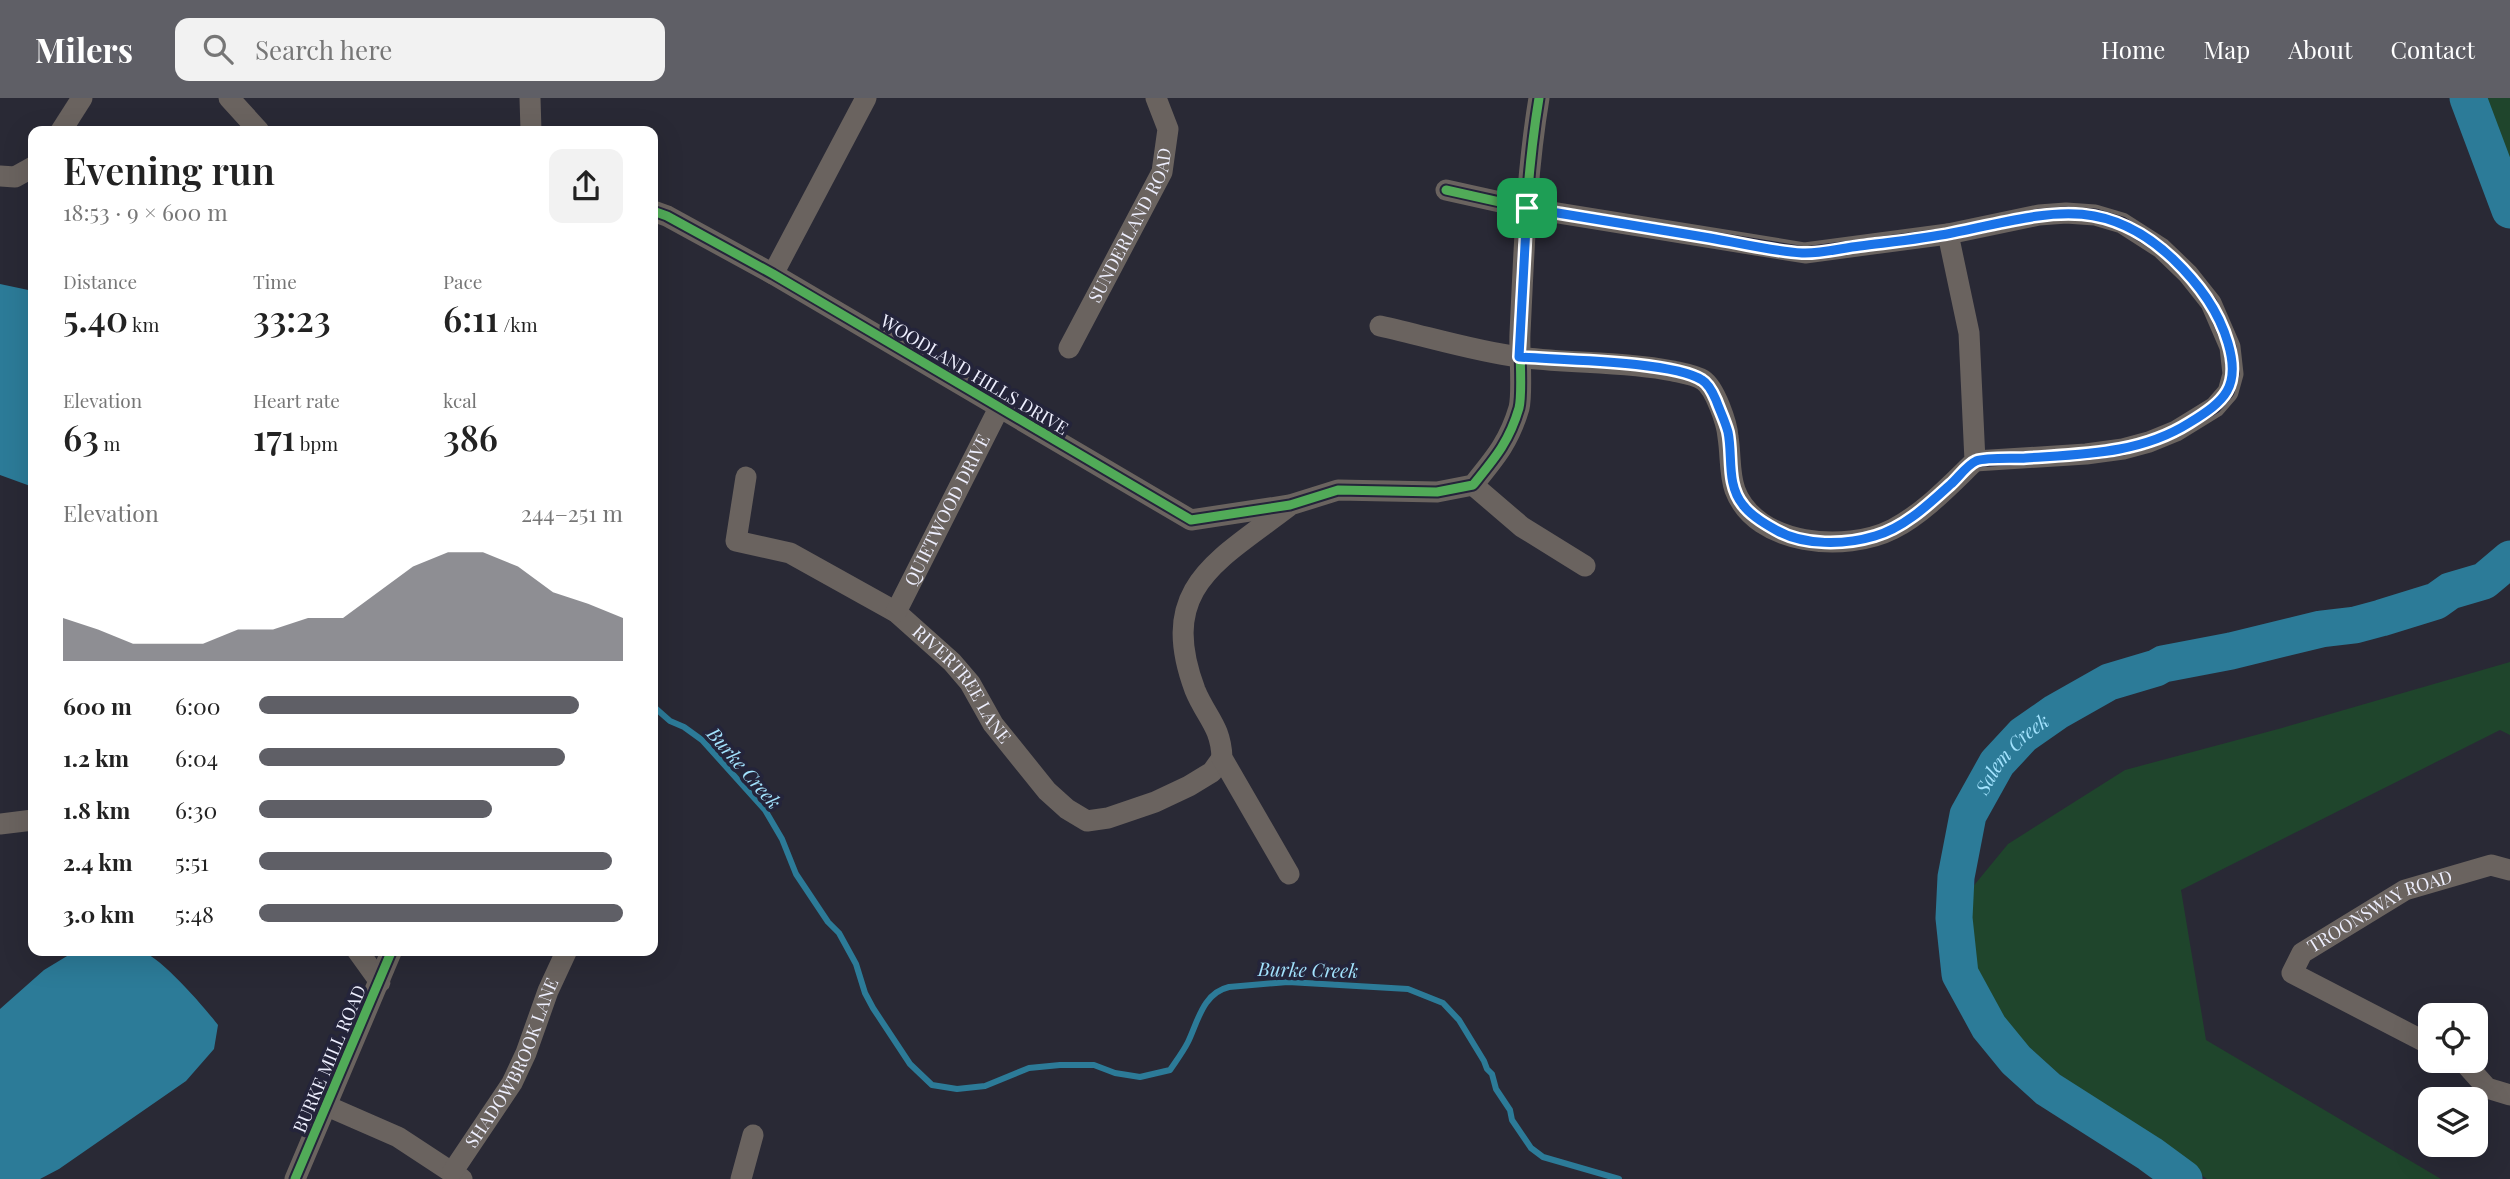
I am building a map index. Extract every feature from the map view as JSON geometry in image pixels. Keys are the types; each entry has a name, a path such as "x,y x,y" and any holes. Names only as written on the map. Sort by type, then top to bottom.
{"street":[{"path":"64,126 82,98"},
{"path":"229,98 254,126"},
{"path":"530,98 531,126"},
{"path":"773,274 866,98"},
{"name":"SUNDERLAND ROAD","path":"1069,348 1162,173 1168,129 1156,98"},
{"path":"1289,874 1222,758 1222,740 1199,699 1184,654 1182,627 1188,599 1197,583 1223,557 1290,505 1338,490 1437,492 1474,485 1508,440 1520,404 1519,357 1527,208 1532,141 1539,98"},
{"path":"0,176 15,177 28,170"},
{"path":"1380,326 1519,357 1652,367 1703,380 1714,394 1727,432 1734,488 1742,504 1762,523 1787,537 1805,541 1862,540 1880,535 1896,527 1934,499 1975,461 2086,454 2149,442 2176,432 2215,407 2228,392 2233,374 2230,347 2211,303 2188,274 2161,248 2122,223 2095,215 2039,215 1948,234 1805,253 1527,208 1446,190"},
{"name":"WOODLAND HILLS DRIVE","path":"658,213 773,274 1191,520 1290,505"},
{"path":"1948,234 1969,333 1975,461"},
{"name":"QUIETWOOD DRIVE","path":"897,612 999,408"},
{"name":"RIVERTREE LANE","path":"746,477 736,541 790,553 897,612 970,683 993,724 1047,791 1067,809 1087,821 1120,814 1189,786 1212,772 1222,758"},
{"path":"1474,485 1522,527 1585,566"},
{"path":"0,824 28,821"},
{"name":"TROONSWAY ROAD","path":"2418,1038 2292,973 2302,953 2405,890 2491,865 2510,870"},
{"path":"361,956 380,982"},
{"name":"BURKE MILL ROAD","path":"295,1179 390,956"},
{"name":"SHADOWBROOK LANE","path":"458,1175 512,1083 564,956"},
{"path":"2474,1073 2487,1088 2510,1095"},
{"path":"327,1106 398,1137 458,1175"},
{"path":"741,1179 753,1135"}],"green space":[{"path":"2484,98 2510,98 2510,163"},
{"path":"2510,662 2510,735 2500,730 2181,890 2206,1040 2441,1179 2207,1179 2060,1075 1997,1018 1968,958 1971,889 2008,844 2125,770"}],"water":[{"path":"0,284 28,290 28,485 0,475"},
{"path":"67,956 151,956 181,982 218,1025 214,1049 186,1081 59,1169 40,1179 0,1179 0,1009 44,970"}],"waterway":[{"name":"Salem Creek","path":"2468,98 2510,210"},
{"name":"Salem Creek","path":"2184,1179 2048,1089 2016,1060 1989,1027 1960,974 1954,918 1956,877 1968,815 1997,763 2023,735 2056,712 2109,682 2163,664 2381,618 2436,601 2450,591 2484,581 2510,559"},
{"name":"Burke Creek","path":"658,710 702,740 765,810 782,839 796,874 828,922 839,933 856,964 873,1008 910,1064 932,1085 957,1089 985,1086 1029,1068 1060,1065 1094,1065 1115,1073 1140,1077 1170,1070 1186,1046 1207,1002 1220,990 1229,987 1288,982 1408,989 1443,1003 1459,1020 1492,1074 1496,1089 1510,1110 1512,1120 1531,1148 1543,1157 1619,1179"}],"cycle path":[{"path":"658,213 773,274 1191,520 1290,505 1338,490 1437,492 1473,485 1506,440 1519,408 1526,215 1539,98"},
{"path":"1446,190 1527,208 1805,253 1948,234 2039,215 2095,215 2122,223 2161,248 2188,274 2211,303 2230,347 2233,374 2228,392 2215,407 2176,431 2123,449 1975,461"},
{"path":"295,1179 389,956"}],"route":[{"path":"1527,208 1805,253 1948,234 2039,215 2095,215 2122,223 2138,232 2161,248 2188,274 2211,303 2220,320 2230,347 2232,383 2215,407 2176,432 2149,442 2086,454 1975,461 1934,499 1896,527 1880,535 1862,540 1824,541 1787,537 1762,523 1742,504 1734,488 1727,432 1714,394 1703,380 1652,367 1519,357 1527,208"}]}
